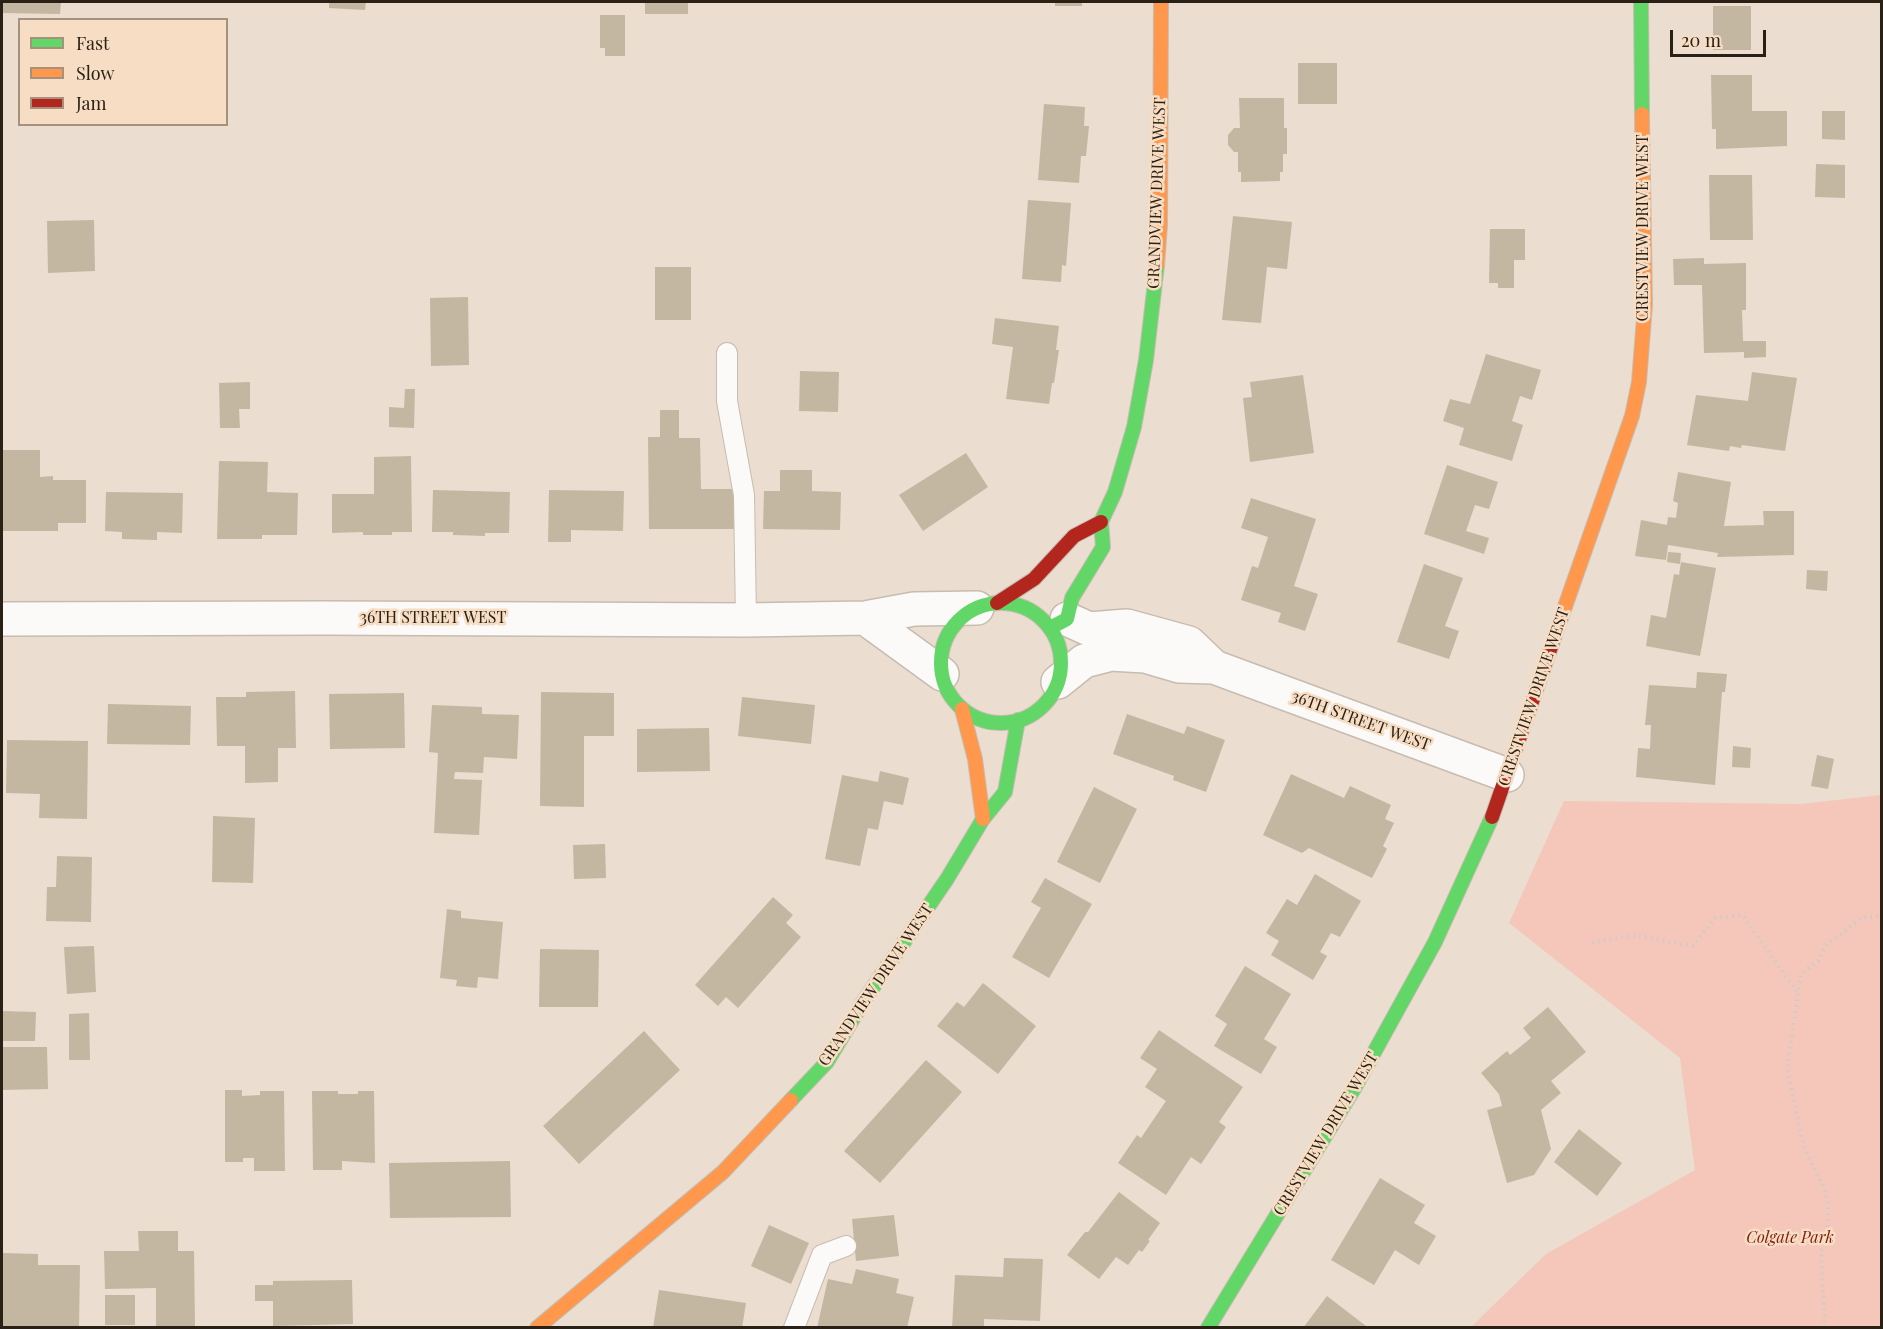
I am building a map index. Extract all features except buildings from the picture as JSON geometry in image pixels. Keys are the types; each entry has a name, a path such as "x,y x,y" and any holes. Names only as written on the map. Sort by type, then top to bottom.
{"street":[{"name":"GRANDVIEW DRIVE WEST","path":"1058,623 1103,547 1101,522 1115,492 1134,427 1146,360 1160,225 1161,2"},
{"name":"CRESTVIEW DRIVE WEST","path":"1208,1328 1355,1087 1436,942 1488,830 1632,416 1639,382 1645,305 1641,2"},
{"path":"987,605 1018,605 1058,623 1061,664 1058,682 1049,699 1035,712 1018,720 998,723 980,719 962,709 949,693 942,674 941,654 947,634 960,619 1034,579 1074,536 1101,522"},
{"name":"36TH STREET WEST","path":"2,619 746,620 865,618 914,609 987,605"},
{"path":"865,618 942,674"},
{"name":"36TH STREET WEST","path":"1058,623 1089,629 1127,626 1190,642 1214,667"},
{"name":"36TH STREET WEST","path":"1058,682 1084,661 1111,654 1145,656 1179,666 1214,667 1507,775"},
{"path":"962,709 975,759 982,819"},
{"name":"GRANDVIEW DRIVE WEST","path":"537,1328 723,1172 827,1062 863,1002 947,879 982,819 1005,792 1018,720"}],"lane":[{"path":"728,353 728,401 744,495 746,620"},
{"path":"794,1328 822,1255 846,1246"}],"path":[{"path":"1592,943 1635,935 1693,946 1715,918 1742,915 1798,994"},
{"path":"1825,1328 1821,1253 1829,1219 1826,1192 1804,1147 1787,1068 1801,974 1818,961 1827,944 1862,918 1881,916"}],"green space":[{"name":"Colgate Park","path":"1881,795 1881,1327 1471,1327 1546,1254 1695,1170 1680,1058 1509,923 1564,801 1801,804"}],"traffic: fast":[{"path":"1641,2 1642,114"},
{"path":"1050,628 1067,619 1072,598 1103,547 1101,522 1115,492 1134,427 1146,360 1157,265"},
{"path":"1001,603 1024,608 1043,621 1056,640 1061,663 1056,686 1043,705 1024,718 1001,723 978,718 959,705 946,686 941,663 946,640 959,621 978,608 1001,603"},
{"path":"791,1100 827,1062 863,1002 947,879 983,819 1005,792 1018,720"},
{"path":"1208,1328 1355,1087 1435,942 1492,817"}],"traffic: slow":[{"path":"1157,265 1160,225 1161,2"},
{"path":"1561,618 1632,416 1639,382 1645,305 1642,114"},
{"path":"962,709 975,759 983,819"},
{"path":"537,1328 723,1172 791,1100"}],"traffic: jam":[{"path":"997,603 1034,579 1074,536 1101,522"},
{"path":"1492,817 1561,618"}]}
